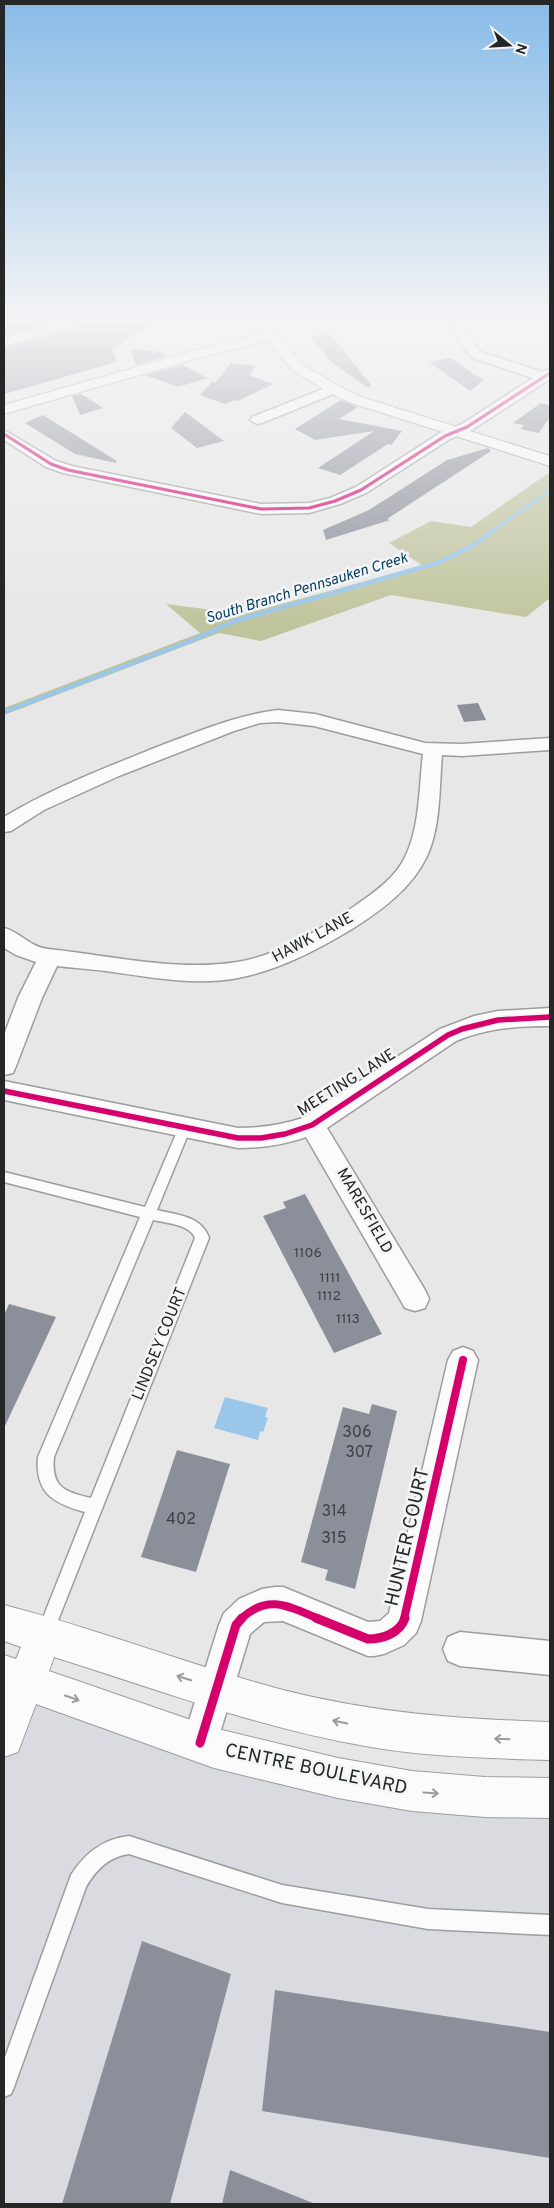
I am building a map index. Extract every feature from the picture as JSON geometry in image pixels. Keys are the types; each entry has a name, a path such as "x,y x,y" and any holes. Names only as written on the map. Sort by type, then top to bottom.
{"street":[{"path":"424,421 550,461"},
{"path":"4,434 51,464 68,470 260,509 289,510 309,508 335,501 361,490 445,436 476,421"},
{"path":"4,826 37,806 100,777 227,727 259,718 278,716 315,720 406,746 433,750 550,744"},
{"name":"HAWK LANE","path":"4,936 18,947 50,956 171,971 216,972 259,965 297,949 366,909 405,875 420,848 424,835 433,750"},
{"path":"4,1066 30,998 50,956"},
{"name":"MEETING LANE","path":"4,1091 238,1138 261,1138 285,1134 312,1124 448,1035 470,1025 491,1019 511,1017 550,1017"},
{"name":"MARESFIELD","path":"312,1124 415,1299"},
{"name":"HUNTER COURT","path":"200,1743 215,1688 236,1626 244,1614 256,1606 269,1603 283,1604 368,1639 379,1640 398,1630 404,1621 407,1611 463,1360"},
{"path":"4,1623 283,1710 365,1727 457,1738 550,1741"},
{"path":"4,1738 15,1678 44,1636"},
{"path":"460,1649 550,1658"},
{"name":"CENTRE BOULEVARD","path":"15,1678 200,1743 338,1778 412,1791 485,1797 550,1798"}],"lane":[{"path":"95,1508 64,1499 54,1491 46,1477 46,1457 185,1128"},
{"path":"4,1177 150,1213"},
{"name":"LINDSEY COURT","path":"44,1636 201,1242 200,1231 193,1224 150,1213"},
{"path":"4,2087 78,1882 90,1864 102,1854 115,1848 129,1845 282,1894 428,1919 550,1925"}],"shaded area":[{"path":"26,1681 485,1797 550,1798 550,2204 4,2204 4,1738"}],"green space":[{"path":"547,474 550,475 550,598 526,617 391,595 261,641 219,633 4,715 4,708 200,633 166,604 244,614 423,566 389,543 431,521 471,527"}],"water":[{"path":"225,1397 268,1408 265,1417 268,1418 263,1432 260,1431 258,1440 214,1428"}],"building":[{"path":"29,421 53,421 117,461 116,463 75,454 25,423"},
{"path":"177,421 197,421 224,441 197,448 171,428"},
{"path":"308,421 350,421 402,431 391,445 388,444 340,475 318,468 374,431 315,440 295,429"},
{"path":"516,421 547,421 539,433 521,429 524,425 513,423"},
{"path":"488,448 491,451 387,519 390,520 326,540 323,530 369,510 447,460"},
{"path":"478,703 486,720 464,722 457,705"},
{"path":"305,1194 382,1334 334,1353 263,1216 286,1208 283,1202"},
{"path":"9,1304 56,1317 4,1428 4,1315"},
{"path":"372,1404 397,1411 355,1589 325,1580 328,1570 301,1562 343,1407 369,1414"},
{"path":"177,1450 230,1464 196,1572 141,1557"},
{"path":"142,1941 231,1974 170,2204 62,2204"},
{"path":"275,1990 550,2032 550,2158 262,2111"},
{"path":"230,2170 313,2203 313,2204 222,2204"}],"waterway":[{"name":"South Branch Pennsauken Creek","path":"490,532 550,491"},
{"name":"South Branch Pennsauken Creek","path":"4,712 188,642 235,621 440,562 474,545 492,531"}],"cycle path":[{"path":"4,434 51,464 68,470 261,509 309,508 335,501 361,490 445,436 476,421"},
{"path":"4,1091 238,1138 261,1138 285,1134 312,1125 448,1035 462,1029 498,1020 522,1017 550,1017"},
{"path":"200,1743 236,1625 256,1607 269,1604 283,1604 368,1639 379,1639 388,1636 404,1621 463,1360"}]}
